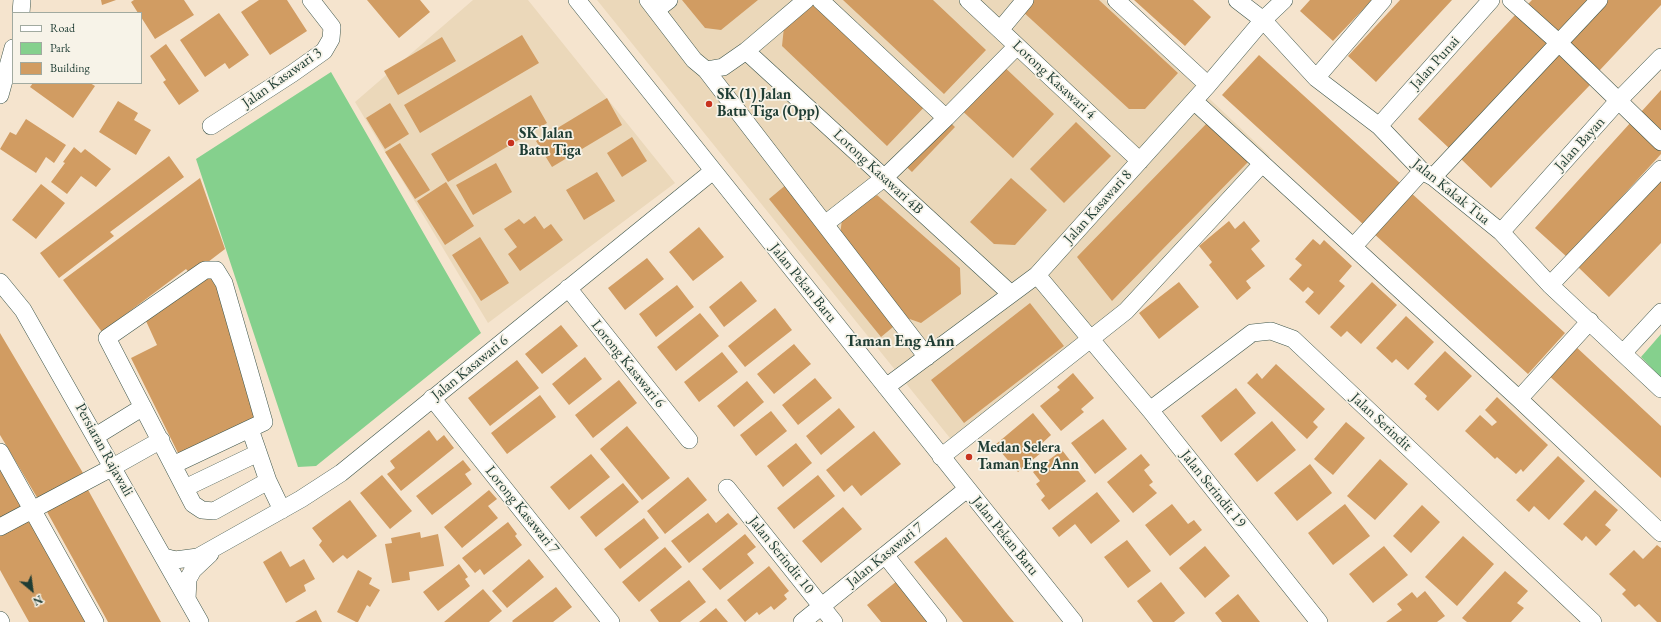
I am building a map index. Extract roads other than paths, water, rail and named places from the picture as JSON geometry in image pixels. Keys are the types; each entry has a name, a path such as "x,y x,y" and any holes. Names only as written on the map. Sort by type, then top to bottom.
{"street":[{"path":"21,12 22,0"},
{"name":"Jalan Kasawari 3","path":"211,126 324,51 331,39 332,27 311,0"},
{"name":"Jalan Pekan Baru","path":"576,0 1074,622"},
{"path":"706,70 723,67 746,51 806,0"},
{"path":"820,0 946,118"},
{"name":"Lorong Kasawari 4","path":"968,0 1140,161"},
{"path":"1000,30 1025,0"},
{"path":"1116,0 1208,85"},
{"name":"Jalan Kakak Tua","path":"1237,0 1263,20 1316,78 1378,126 1427,174 1501,232 1550,285 1661,389"},
{"name":"Jalan Kasawari 8","path":"886,387 1037,275 1194,101 1263,20 1284,0"},
{"path":"1316,78 1383,0"},
{"name":"Jalan Punai","path":"1378,126 1491,0"},
{"path":"1511,0 1558,42 1661,142"},
{"path":"1353,247 1599,0"},
{"path":"658,3 694,60 706,70 927,357"},
{"path":"825,224 884,178 1017,46"},
{"name":"Lorong Kasawari 4B","path":"746,51 1011,294"},
{"path":"0,95 12,52"},
{"name":"Jalan Bayan","path":"1501,232 1618,101 1661,58"},
{"path":"1194,101 1519,399 1661,533"},
{"path":"941,457 1126,311 1262,164"},
{"path":"1550,285 1661,169"},
{"name":"Jalan Kasawari 6","path":"216,548 282,510 341,472 713,171"},
{"path":"173,465 264,422 224,283 216,270 205,270 107,338 161,440 173,465 185,488 194,504 202,510 214,511 268,481"},
{"name":"Jalan Serindit 19","path":"1037,275 1150,410 1319,622"},
{"name":"Persiaran Rajawali","path":"0,282 23,310 96,436 200,622"},
{"name":"Lorong Kasawari 6","path":"568,288 689,440"},
{"path":"1623,352 1661,312"},
{"path":"1519,399 1590,321"},
{"name":"Jalan Serindit","path":"1150,410 1252,333 1271,331 1293,339 1586,620"},
{"name":"Lorong Kasawari 7","path":"432,398 611,622"},
{"path":"96,436 143,407"},
{"path":"250,429 268,481 282,510"},
{"path":"0,527 161,440"},
{"path":"0,452 95,622"},
{"path":"185,488 258,452"},
{"name":"Jalan Serindit 10","path":"727,488 834,622"},
{"name":"Jalan Kasawari 7","path":"802,622 967,489"},
{"path":"164,557 175,560 187,559 198,557 216,548"},
{"path":"188,599 188,579 193,570 216,548"},
{"path":"885,555 938,622"}],"place":[{"name":"SK (1) Jalan Batu Tiga (Opp)","path":"709,104"},
{"name":"SK Jalan Batu Tiga","path":"511,143"},
{"name":"Medan Selera Taman Eng Ann","path":"969,457"}],"district":[{"name":"Taman Eng Ann","path":"900,342"}]}
